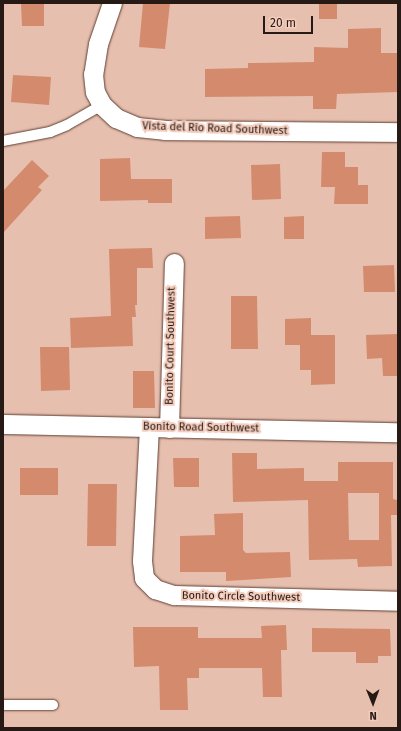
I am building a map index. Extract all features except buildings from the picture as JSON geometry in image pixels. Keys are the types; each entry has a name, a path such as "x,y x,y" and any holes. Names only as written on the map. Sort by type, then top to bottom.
{"street":[{"name":"Vista del Rio Road Southwest","path":"112,3 98,44 93,74 95,92 102,105 116,118 137,127 158,129 398,132"},
{"name":"Bonito Court Southwest","path":"170,428 174,264"},
{"name":"Bonito Road Southwest","path":"3,424 398,432"},
{"name":"Bonito Circle Southwest","path":"148,427 142,561 144,578 155,589 174,595 398,601"}],"lane":[{"path":"3,141 50,132 67,125 102,105"},
{"path":"3,705 53,705"}]}
